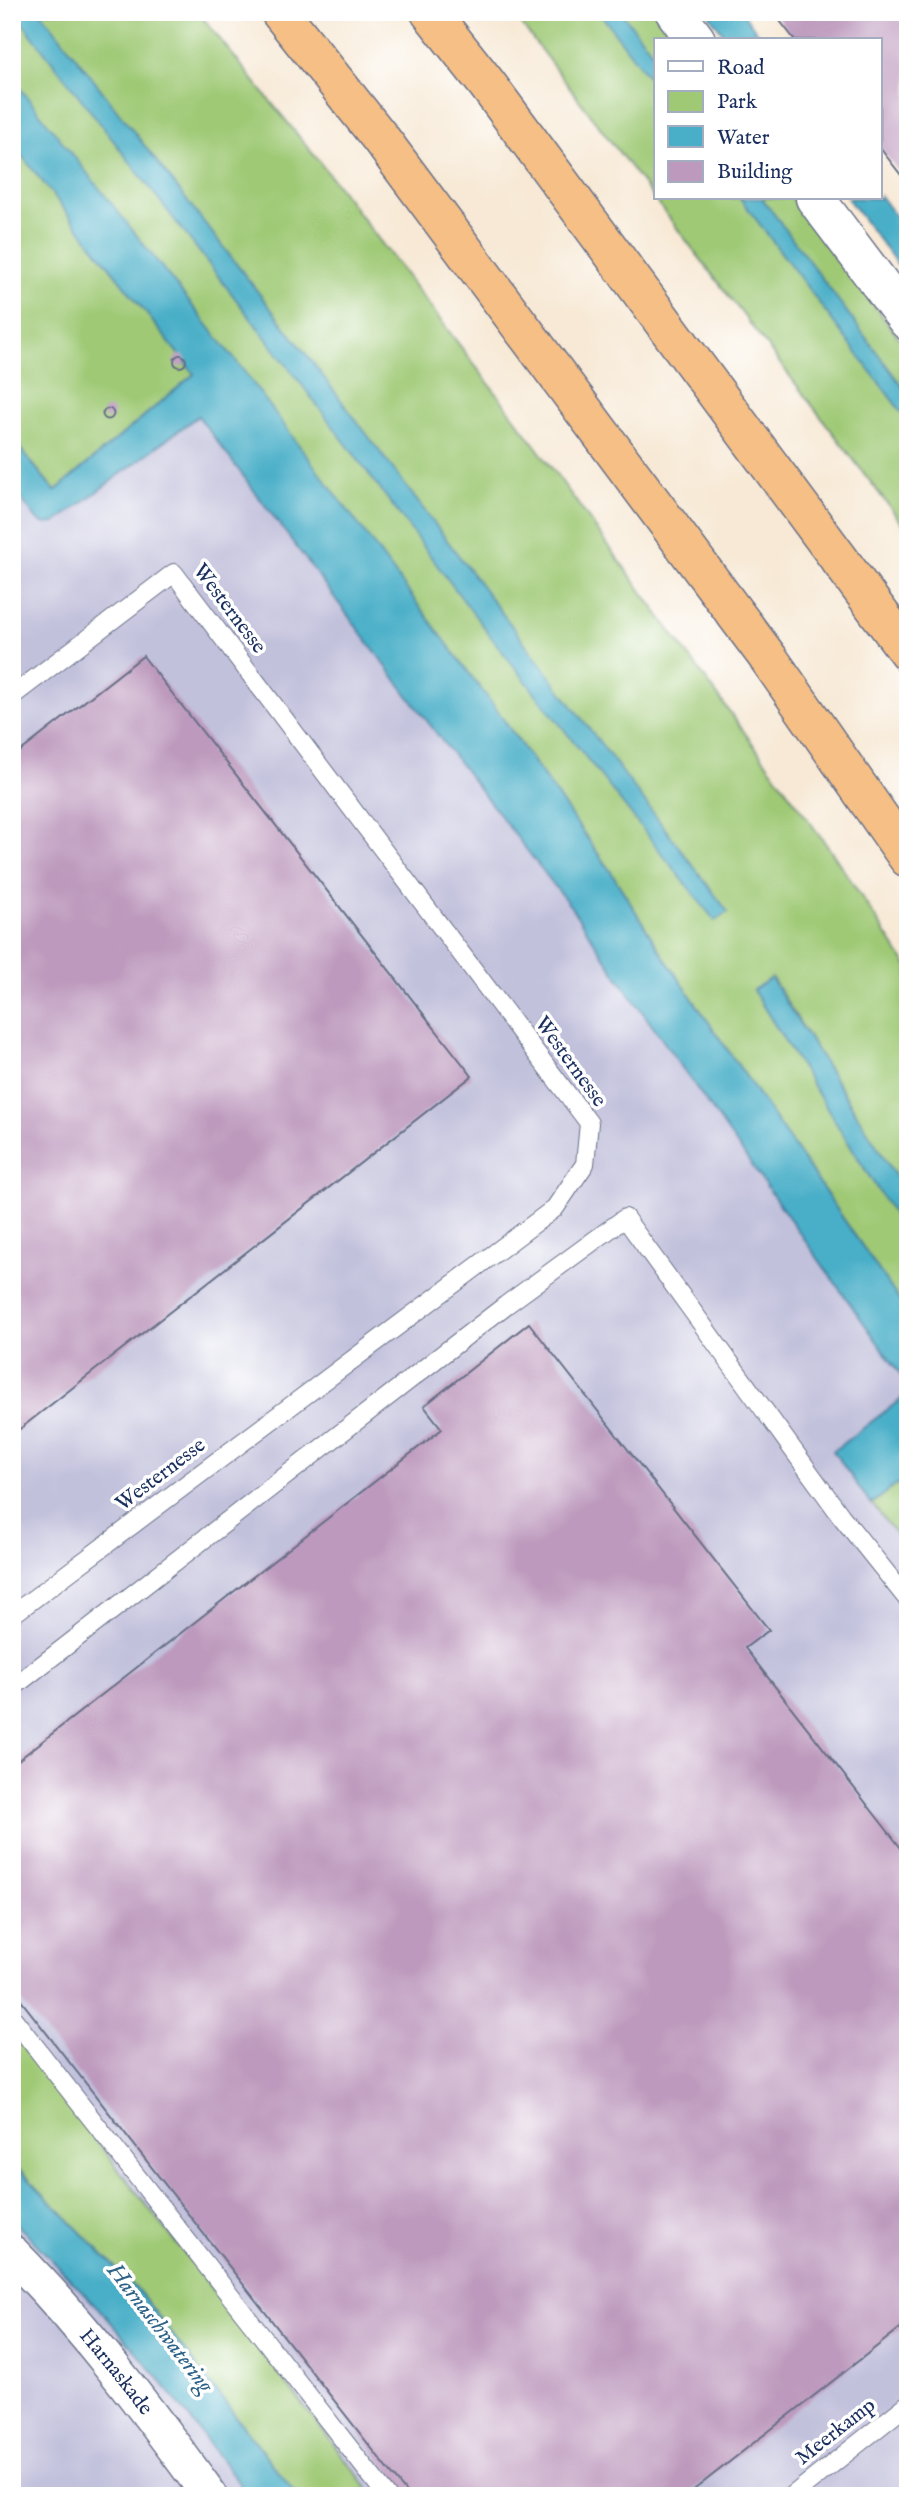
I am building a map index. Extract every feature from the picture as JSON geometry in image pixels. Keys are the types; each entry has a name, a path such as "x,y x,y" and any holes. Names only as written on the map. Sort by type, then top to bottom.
{"highway":[{"path":"280,12 381,139 769,659 908,858"},
{"path":"430,12 487,84 908,652"}],"street":[{"path":"675,12 694,38"},
{"path":"817,200 908,321"},
{"name":"Harnaskade","path":"12,2253 60,2301 141,2402 210,2496"}],"lane":[{"name":"Westernesse","path":"12,696 174,573 589,1123 585,1164 555,1208 12,1615"},
{"path":"12,1688 506,1305 625,1218 841,1516 908,1600"},
{"path":"12,2017 387,2496"},
{"name":"Meerkamp","path":"792,2496 908,2404"}],"shaded area":[{"path":"12,121 908,1339 908,2496 12,2496"}],"green space":[{"path":"12,12 198,12 318,160 516,419 831,851 908,967 908,1196 772,978 753,990 908,1238 908,1313 664,957 611,872 493,705 12,114"},
{"path":"512,12 654,12 674,38 654,38 654,198"},
{"path":"12,143 194,374 55,491 12,439"},
{"path":"655,200 795,200 908,350 908,531"},
{"path":"908,1476 908,1549 872,1504"},
{"path":"12,2033 374,2496 297,2496 141,2294 12,2162"}],"water":[{"path":"14,12 41,12 313,363 728,912 715,921 491,637 296,377"},
{"path":"599,12 621,12 654,54 654,84"},
{"path":"707,12 742,12 762,38 726,38"},
{"path":"12,78 240,366 493,705 611,872 664,957 908,1313 908,1385 624,986 571,907 443,742 198,416 55,523 45,524 38,521 12,487 12,439 55,491 194,374 12,143"},
{"path":"881,197 908,233 908,278 849,200 881,200"},
{"path":"742,200 763,200 908,394 908,421"},
{"path":"771,978 908,1196 908,1238 753,990"},
{"path":"908,1394 908,1476 871,1504 833,1451"},
{"name":"Harnaschwatering","path":"12,2162 141,2294 297,2496 249,2496 157,2376 105,2315 12,2219"}],"building":[{"path":"773,12 908,12 908,184 881,149 881,38 793,38"},
{"path":"180,355 186,361 180,367 174,361"},
{"path":"108,408 114,414 108,420 102,414"},
{"path":"143,656 472,1076 12,1435 12,758"},
{"path":"529,1323 769,1630 745,1648 908,1857 908,2322 686,2496 409,2496 12,1989 12,1765 442,1429 424,1406"}]}
